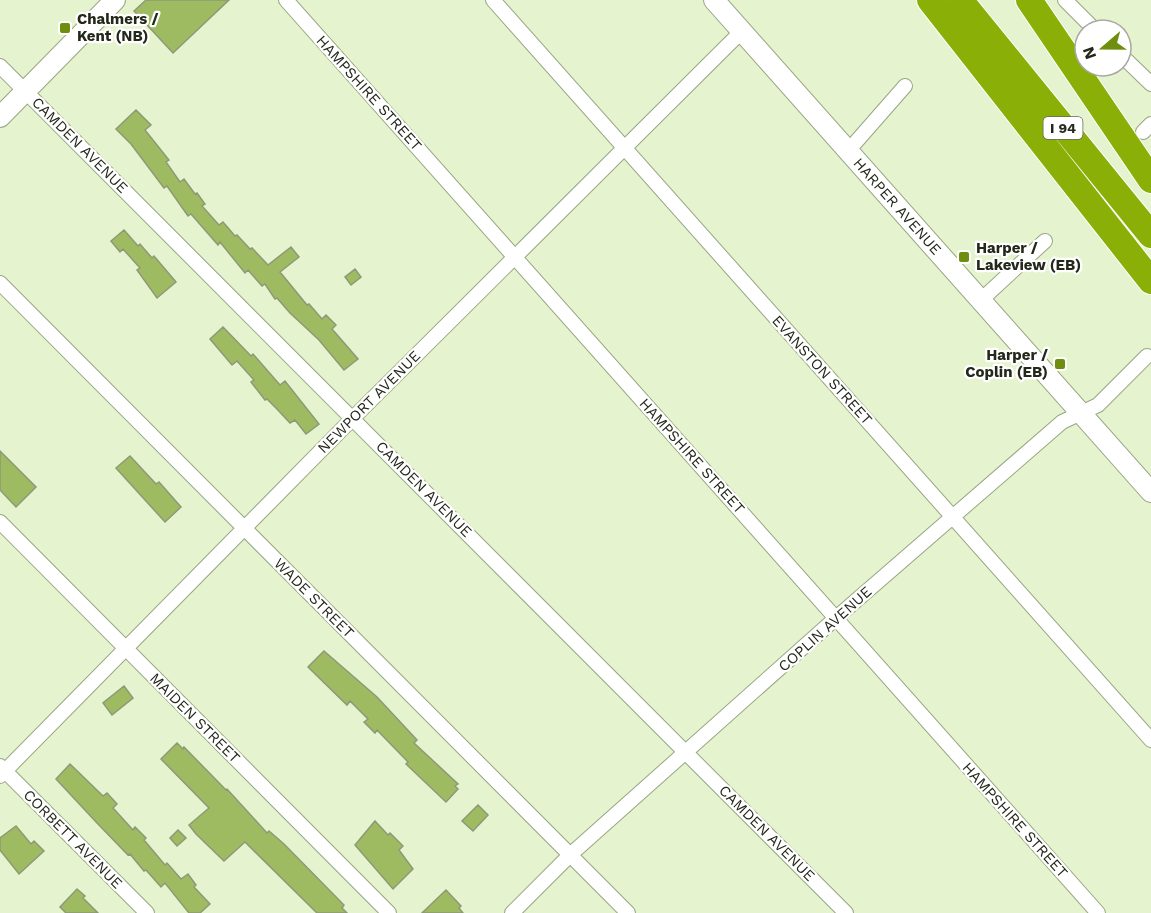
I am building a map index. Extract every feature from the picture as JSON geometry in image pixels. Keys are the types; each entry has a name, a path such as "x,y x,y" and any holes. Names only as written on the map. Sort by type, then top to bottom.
{"highway":[{"name":"I 94","path":"930,0 1151,281"},
{"name":"I 94","path":"960,0 1151,235"},
{"path":"1029,0 1151,180"}],"main road":[{"path":"0,117 115,0"},
{"name":"HARPER AVENUE","path":"714,0 1151,492"}],"street":[{"name":"HAMPSHIRE STREET","path":"286,0 1098,913"},
{"name":"EVANSTON STREET","path":"493,0 1151,740"},
{"path":"1065,0 1083,18"},
{"name":"NEWPORT AVENUE","path":"2,771 624,147 742,32"},
{"name":"CAMDEN AVENUE","path":"0,66 846,913"},
{"path":"1133,67 1151,84"},
{"path":"848,151 905,86"},
{"path":"981,300 1045,241"},
{"name":"WADE STREET","path":"0,283 628,913"},
{"name":"COPLIN AVENUE","path":"512,913 570,855 836,618 1062,422 1098,405 1147,356"},
{"name":"MAIDEN STREET","path":"0,522 389,913"},
{"name":"CORBETT AVENUE","path":"2,771 147,913"}],"building":[{"path":"146,0 229,0 173,53 134,11"},
{"path":"136,110 151,125 145,130 169,160 166,162 180,182 184,179 195,194 197,193 205,204 202,206 219,225 223,222 235,236 237,235 250,249 252,248 268,265 291,247 299,257 280,272 307,305 309,304 322,319 326,315 336,325 332,329 358,359 344,370 319,340 277,298 275,299 265,284 262,286 248,270 245,273 220,242 218,245 191,214 188,216 167,186 164,188 131,144 116,129"},
{"path":"124,230 138,246 140,244 152,258 154,256 176,282 157,298 137,270 140,268 123,249 120,252 111,241"},
{"path":"355,269 361,277 351,285 345,277"},
{"path":"223,327 251,356 253,354 280,385 285,381 319,424 306,434 295,420 290,423 267,399 265,400 251,382 254,380 237,361 232,365 210,339"},
{"path":"0,451 36,487 16,507 0,490"},
{"path":"130,456 156,484 159,482 181,507 165,522 116,468"},
{"path":"324,651 377,697 417,740 414,743 458,784 455,786 458,789 446,802 406,764 408,762 377,730 375,733 364,722 368,719 350,701 347,705 308,667"},
{"path":"124,686 133,698 112,715 103,703"},
{"path":"177,743 227,789 267,833 269,831 284,844 344,905 342,908 347,913 317,913 245,842 224,861 196,834 189,825 209,808 161,759"},
{"path":"70,764 103,796 107,793 117,804 113,808 133,830 135,827 146,838 144,840 165,865 167,863 181,879 188,874 196,885 194,887 210,904 200,913 189,913 165,883 161,887 130,854 128,855 56,779"},
{"path":"478,805 488,815 473,831 462,821"},
{"path":"375,821 403,846 399,850 413,869 393,889 355,845"},
{"path":"16,826 31,844 34,841 44,851 19,874 0,850 0,838"},
{"path":"178,830 186,838 177,846 170,838"},
{"path":"77,889 98,913 66,913 60,907"},
{"path":"446,890 461,906 459,908 463,913 422,913"}],"place":[{"name":"Chalmers / Kent (NB)","path":"65,28"},
{"name":"Harper / Lakeview (EB)","path":"964,257"},
{"name":"Harper / Coplin (EB)","path":"1060,364"}]}
